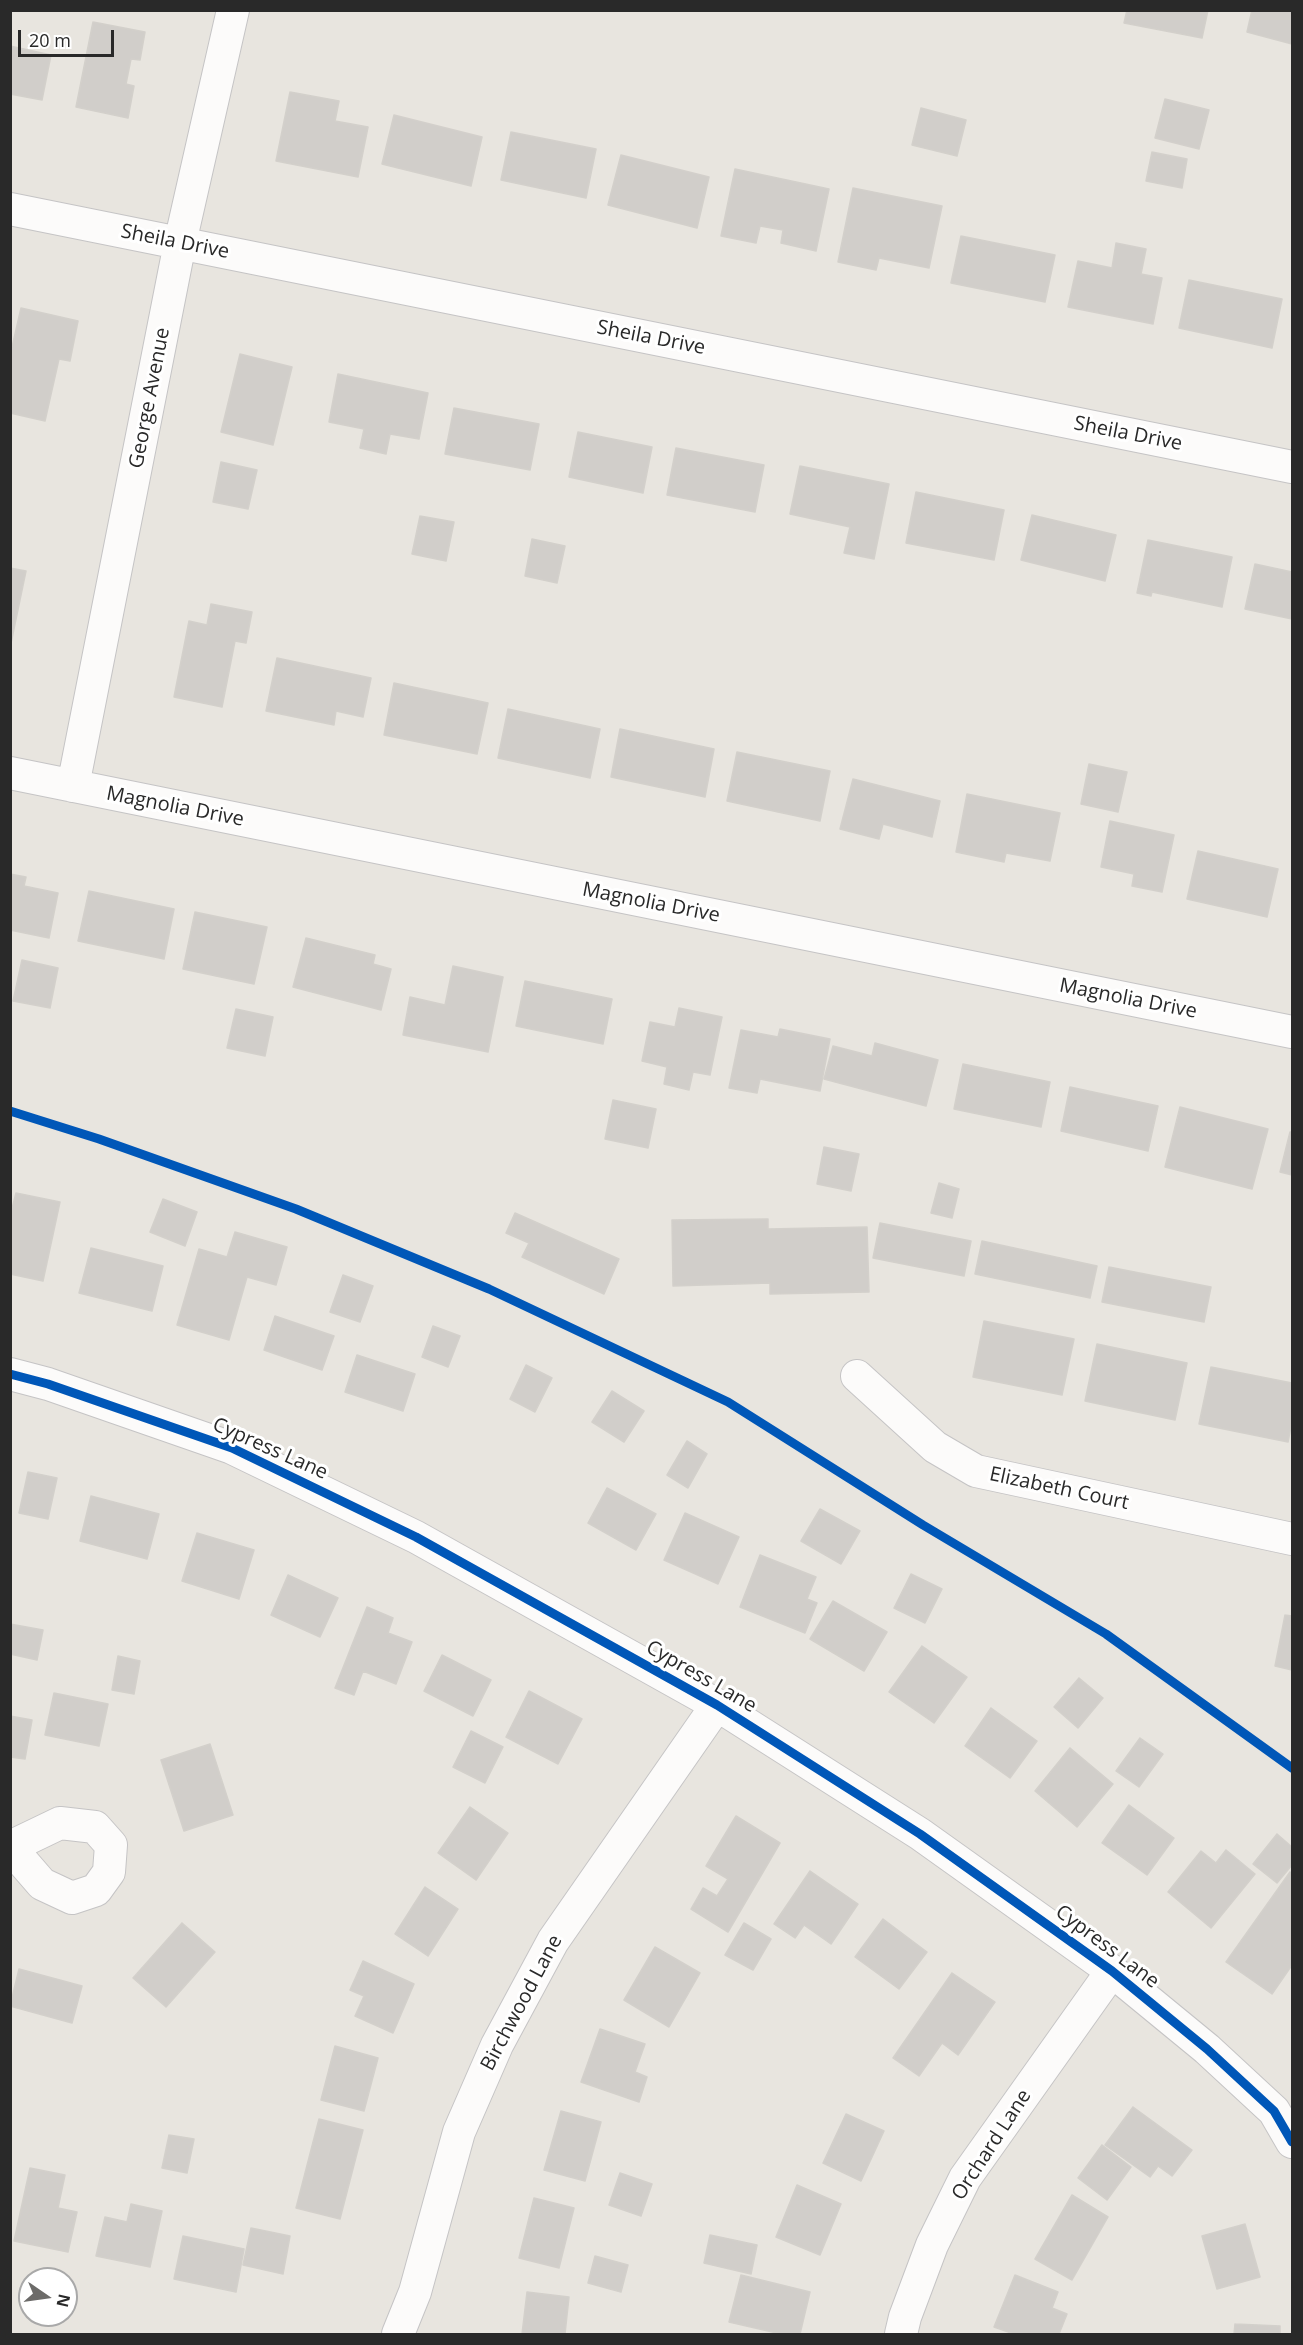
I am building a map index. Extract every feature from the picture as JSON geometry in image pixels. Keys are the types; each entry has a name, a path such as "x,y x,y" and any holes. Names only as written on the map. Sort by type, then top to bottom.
{"street":[{"name":"George Avenue","path":"73,786 180,243 233,10"},
{"name":"Sheila Drive","path":"10,209 1293,467"},
{"name":"Magnolia Drive","path":"10,773 1293,1032"},
{"name":"Cypress Lane","path":"10,1374 48,1384 232,1448 416,1536 717,1705 920,1834 1112,1971 1207,2049 1274,2111 1293,2142"},
{"name":"Elizabeth Court","path":"857,1376 935,1447 976,1471 1293,1539"},
{"name":"Birchwood Lane","path":"398,2334 415,2292 459,2132 497,2045 553,1941 717,1705"},
{"name":"Orchard Lane","path":"901,2334 905,2317 932,2245 965,2178 1112,1971"}],"building":[{"path":"1127,10 1208,10 1202,38 1124,23"},
{"path":"1252,10 1292,10 1292,44 1247,32"},
{"path":"93,22 145,32 140,60 131,59 126,84 134,86 128,118 76,107"},
{"path":"10,46 51,55 42,100 10,94"},
{"path":"290,92 339,101 335,121 368,127 358,177 276,161"},
{"path":"1165,99 1209,110 1199,149 1155,138"},
{"path":"921,108 966,120 957,156 912,145"},
{"path":"394,115 482,137 471,186 382,164"},
{"path":"511,132 596,149 586,198 501,180"},
{"path":"1152,152 1187,159 1182,188 1146,181"},
{"path":"621,155 709,177 697,228 608,205"},
{"path":"735,169 829,189 816,251 781,243 783,230 760,226 756,243 721,236"},
{"path":"853,188 942,206 929,268 879,258 876,270 838,262"},
{"path":"961,236 1055,255 1045,302 951,283"},
{"path":"1116,243 1146,249 1141,274 1162,278 1153,324 1068,307 1078,261 1112,268"},
{"path":"1189,280 1282,299 1272,348 1179,328"},
{"path":"21,308 78,321 70,361 59,359 45,421 10,413 10,356"},
{"path":"240,354 292,367 273,445 221,432"},
{"path":"338,374 428,393 419,439 390,434 386,454 360,448 364,429 329,422"},
{"path":"454,408 539,424 530,470 445,454"},
{"path":"578,432 652,447 643,493 569,477"},
{"path":"676,448 764,465 755,512 667,495"},
{"path":"221,462 257,470 248,509 213,502"},
{"path":"800,466 889,484 874,559 844,553 850,527 790,514"},
{"path":"916,492 1004,510 994,560 906,543"},
{"path":"1032,515 1116,535 1105,581 1021,560"},
{"path":"420,516 454,522 446,561 412,554"},
{"path":"532,539 565,546 557,583 525,576"},
{"path":"1148,540 1232,557 1222,607 1152,592 1151,596 1137,593"},
{"path":"1255,564 1292,572 1292,619 1245,609"},
{"path":"10,568 26,571 10,648"},
{"path":"211,604 252,612 246,643 235,641 222,707 174,697 189,621 207,625"},
{"path":"277,658 371,678 363,717 336,711 334,725 266,711"},
{"path":"394,683 488,703 477,754 384,735"},
{"path":"508,709 600,729 590,778 498,758"},
{"path":"620,729 714,749 705,797 611,777"},
{"path":"737,752 830,771 820,821 727,801"},
{"path":"1089,764 1127,772 1118,812 1081,804"},
{"path":"853,779 940,801 932,837 883,824 879,839 840,829"},
{"path":"967,794 1060,813 1050,861 1006,853 1004,862 956,852"},
{"path":"1110,821 1174,835 1162,892 1132,886 1134,874 1101,867"},
{"path":"1198,851 1278,869 1267,917 1187,899"},
{"path":"10,874 26,877 24,886 58,893 49,938 10,930"},
{"path":"89,891 174,909 164,959 78,941"},
{"path":"195,912 267,927 254,984 183,969"},
{"path":"306,938 375,955 373,964 391,969 381,1010 293,987"},
{"path":"22,960 58,968 50,1008 13,1001"},
{"path":"453,966 503,977 488,1052 403,1035 410,997 445,1005"},
{"path":"525,981 612,999 603,1044 516,1026"},
{"path":"679,1008 722,1017 710,1075 693,1072 689,1090 664,1084 667,1067 642,1061 650,1022 675,1027"},
{"path":"236,1009 273,1017 265,1056 227,1048"},
{"path":"780,1029 830,1039 820,1091 760,1079 757,1093 729,1088 741,1030 778,1037"},
{"path":"875,1043 938,1060 926,1106 824,1079 833,1046 872,1056"},
{"path":"963,1064 1050,1082 1041,1127 954,1109"},
{"path":"1070,1087 1158,1106 1148,1151 1061,1131"},
{"path":"613,1100 656,1109 648,1148 605,1139"},
{"path":"1180,1107 1268,1129 1252,1189 1165,1167"},
{"path":"1290,1132 1292,1132 1292,1175 1280,1172"},
{"path":"824,1147 859,1154 851,1191 817,1184"},
{"path":"939,1183 959,1189 952,1218 931,1213"},
{"path":"16,1193 60,1202 43,1281 10,1274 10,1216"},
{"path":"163,1199 197,1212 185,1246 150,1232"},
{"path":"515,1213 619,1259 604,1294 522,1257 529,1243 506,1233"},
{"path":"768,1219 768,1229 867,1227 869,1292 770,1294 770,1283 673,1286 672,1220"},
{"path":"880,1223 971,1241 964,1276 873,1258"},
{"path":"235,1232 287,1247 276,1285 247,1277 229,1340 177,1325 199,1249 227,1257"},
{"path":"982,1241 1097,1266 1090,1298 975,1274"},
{"path":"91,1248 163,1266 152,1311 79,1293"},
{"path":"1109,1267 1211,1287 1204,1322 1102,1302"},
{"path":"343,1275 373,1286 360,1322 330,1312"},
{"path":"275,1316 334,1336 322,1370 264,1350"},
{"path":"984,1321 1074,1339 1062,1395 973,1377"},
{"path":"433,1326 460,1336 448,1367 422,1357"},
{"path":"1097,1344 1187,1363 1175,1420 1085,1401"},
{"path":"357,1355 415,1374 403,1411 345,1392"},
{"path":"526,1365 552,1378 535,1412 510,1399"},
{"path":"1211,1367 1292,1383 1292,1422 1288,1442 1199,1424"},
{"path":"612,1391 644,1411 624,1442 592,1422"},
{"path":"687,1441 707,1454 688,1488 667,1475"},
{"path":"28,1472 57,1478 48,1519 19,1513"},
{"path":"607,1488 656,1514 636,1550 588,1523"},
{"path":"91,1496 159,1514 147,1559 80,1541"},
{"path":"820,1509 860,1531 841,1564 801,1541"},
{"path":"685,1513 739,1537 718,1584 664,1560"},
{"path":"197,1533 254,1550 239,1599 182,1581"},
{"path":"760,1555 816,1577 807,1599 817,1603 805,1633 740,1607"},
{"path":"911,1574 942,1589 925,1623 894,1608"},
{"path":"288,1575 338,1598 320,1637 271,1615"},
{"path":"833,1601 887,1632 864,1671 810,1639"},
{"path":"367,1607 393,1618 388,1633 412,1642 396,1684 363,1671 354,1695 335,1688"},
{"path":"1285,1615 1292,1616 1292,1670 1275,1666"},
{"path":"10,1624 43,1630 37,1660 10,1654"},
{"path":"922,1646 967,1677 934,1723 889,1692"},
{"path":"442,1655 491,1680 473,1716 424,1691"},
{"path":"118,1656 140,1661 134,1694 112,1690"},
{"path":"1079,1678 1103,1698 1078,1728 1054,1707"},
{"path":"529,1691 582,1719 558,1764 506,1737"},
{"path":"54,1693 108,1704 99,1746 45,1735"},
{"path":"991,1708 1037,1741 1010,1778 965,1746"},
{"path":"10,1716 32,1720 25,1759 10,1757"},
{"path":"471,1731 503,1747 485,1783 453,1767"},
{"path":"1140,1738 1163,1754 1139,1787 1116,1771"},
{"path":"210,1744 233,1815 184,1831 161,1760"},
{"path":"1070,1748 1113,1784 1077,1827 1035,1791"},
{"path":"1129,1805 1174,1838 1147,1875 1102,1843"},
{"path":"470,1807 508,1833 476,1880 438,1853"},
{"path":"736,1816 780,1843 728,1932 691,1909 703,1888 717,1896 728,1879 706,1866"},
{"path":"1277,1834 1292,1847 1292,1865 1277,1883 1253,1864"},
{"path":"1226,1850 1255,1874 1211,1928 1168,1892 1201,1851 1216,1863"},
{"path":"810,1871 858,1904 831,1944 804,1925 795,1938 774,1924"},
{"path":"1290,1872 1292,1874 1292,1965 1272,1994 1226,1962"},
{"path":"425,1887 458,1909 428,1956 395,1934"},
{"path":"883,1919 927,1952 899,1989 855,1957"},
{"path":"182,1923 215,1952 166,2007 133,1978"},
{"path":"744,1923 771,1939 753,1970 725,1955"},
{"path":"655,1947 700,1973 669,2027 624,2000"},
{"path":"363,1961 414,1984 393,2033 355,2016 364,1996 350,1990"},
{"path":"19,1969 82,1986 72,2023 10,2006"},
{"path":"952,1973 995,2002 958,2055 942,2043 919,2076 893,2058"},
{"path":"600,2029 645,2044 635,2072 647,2077 639,2102 581,2082"},
{"path":"335,2046 378,2058 364,2111 321,2100"},
{"path":"1133,2107 1192,2150 1172,2176 1158,2166 1150,2177 1105,2145"},
{"path":"561,2111 601,2122 585,2181 544,2170"},
{"path":"846,2114 884,2131 861,2181 823,2163"},
{"path":"319,2119 363,2130 340,2219 296,2208"},
{"path":"169,2135 194,2139 187,2173 162,2168"},
{"path":"1102,2145 1131,2167 1107,2200 1078,2178"},
{"path":"30,2168 65,2175 58,2208 77,2212 68,2252 14,2241"},
{"path":"620,2173 652,2184 641,2216 609,2205"},
{"path":"797,2185 841,2204 820,2255 776,2237"},
{"path":"1072,2195 1108,2217 1072,2280 1035,2259"},
{"path":"534,2198 574,2208 559,2268 519,2258"},
{"path":"131,2204 162,2211 150,2267 96,2256 105,2217 127,2222"},
{"path":"1245,2224 1260,2277 1217,2289 1202,2236"},
{"path":"251,2228 290,2236 283,2274 243,2265"},
{"path":"710,2235 757,2245 751,2274 704,2263"},
{"path":"183,2236 244,2249 236,2292 174,2279"},
{"path":"595,2256 628,2265 621,2292 588,2283"},
{"path":"741,2275 810,2292 800,2334 781,2334 729,2322"},
{"path":"1015,2275 1058,2292 1052,2308 1067,2314 1059,2334 1014,2334 994,2327"},
{"path":"527,2292 569,2297 565,2334 522,2334"},
{"path":"1235,2324 1280,2326 1280,2334 1234,2334"}],"cycle path":[{"path":"10,1111 99,1139 296,1209 489,1289 728,1402 923,1525 1106,1634 1292,1768"},
{"path":"10,1374 48,1384 232,1448 416,1537 717,1705 920,1834 1112,1971 1207,2049 1274,2111 1292,2142"}]}
